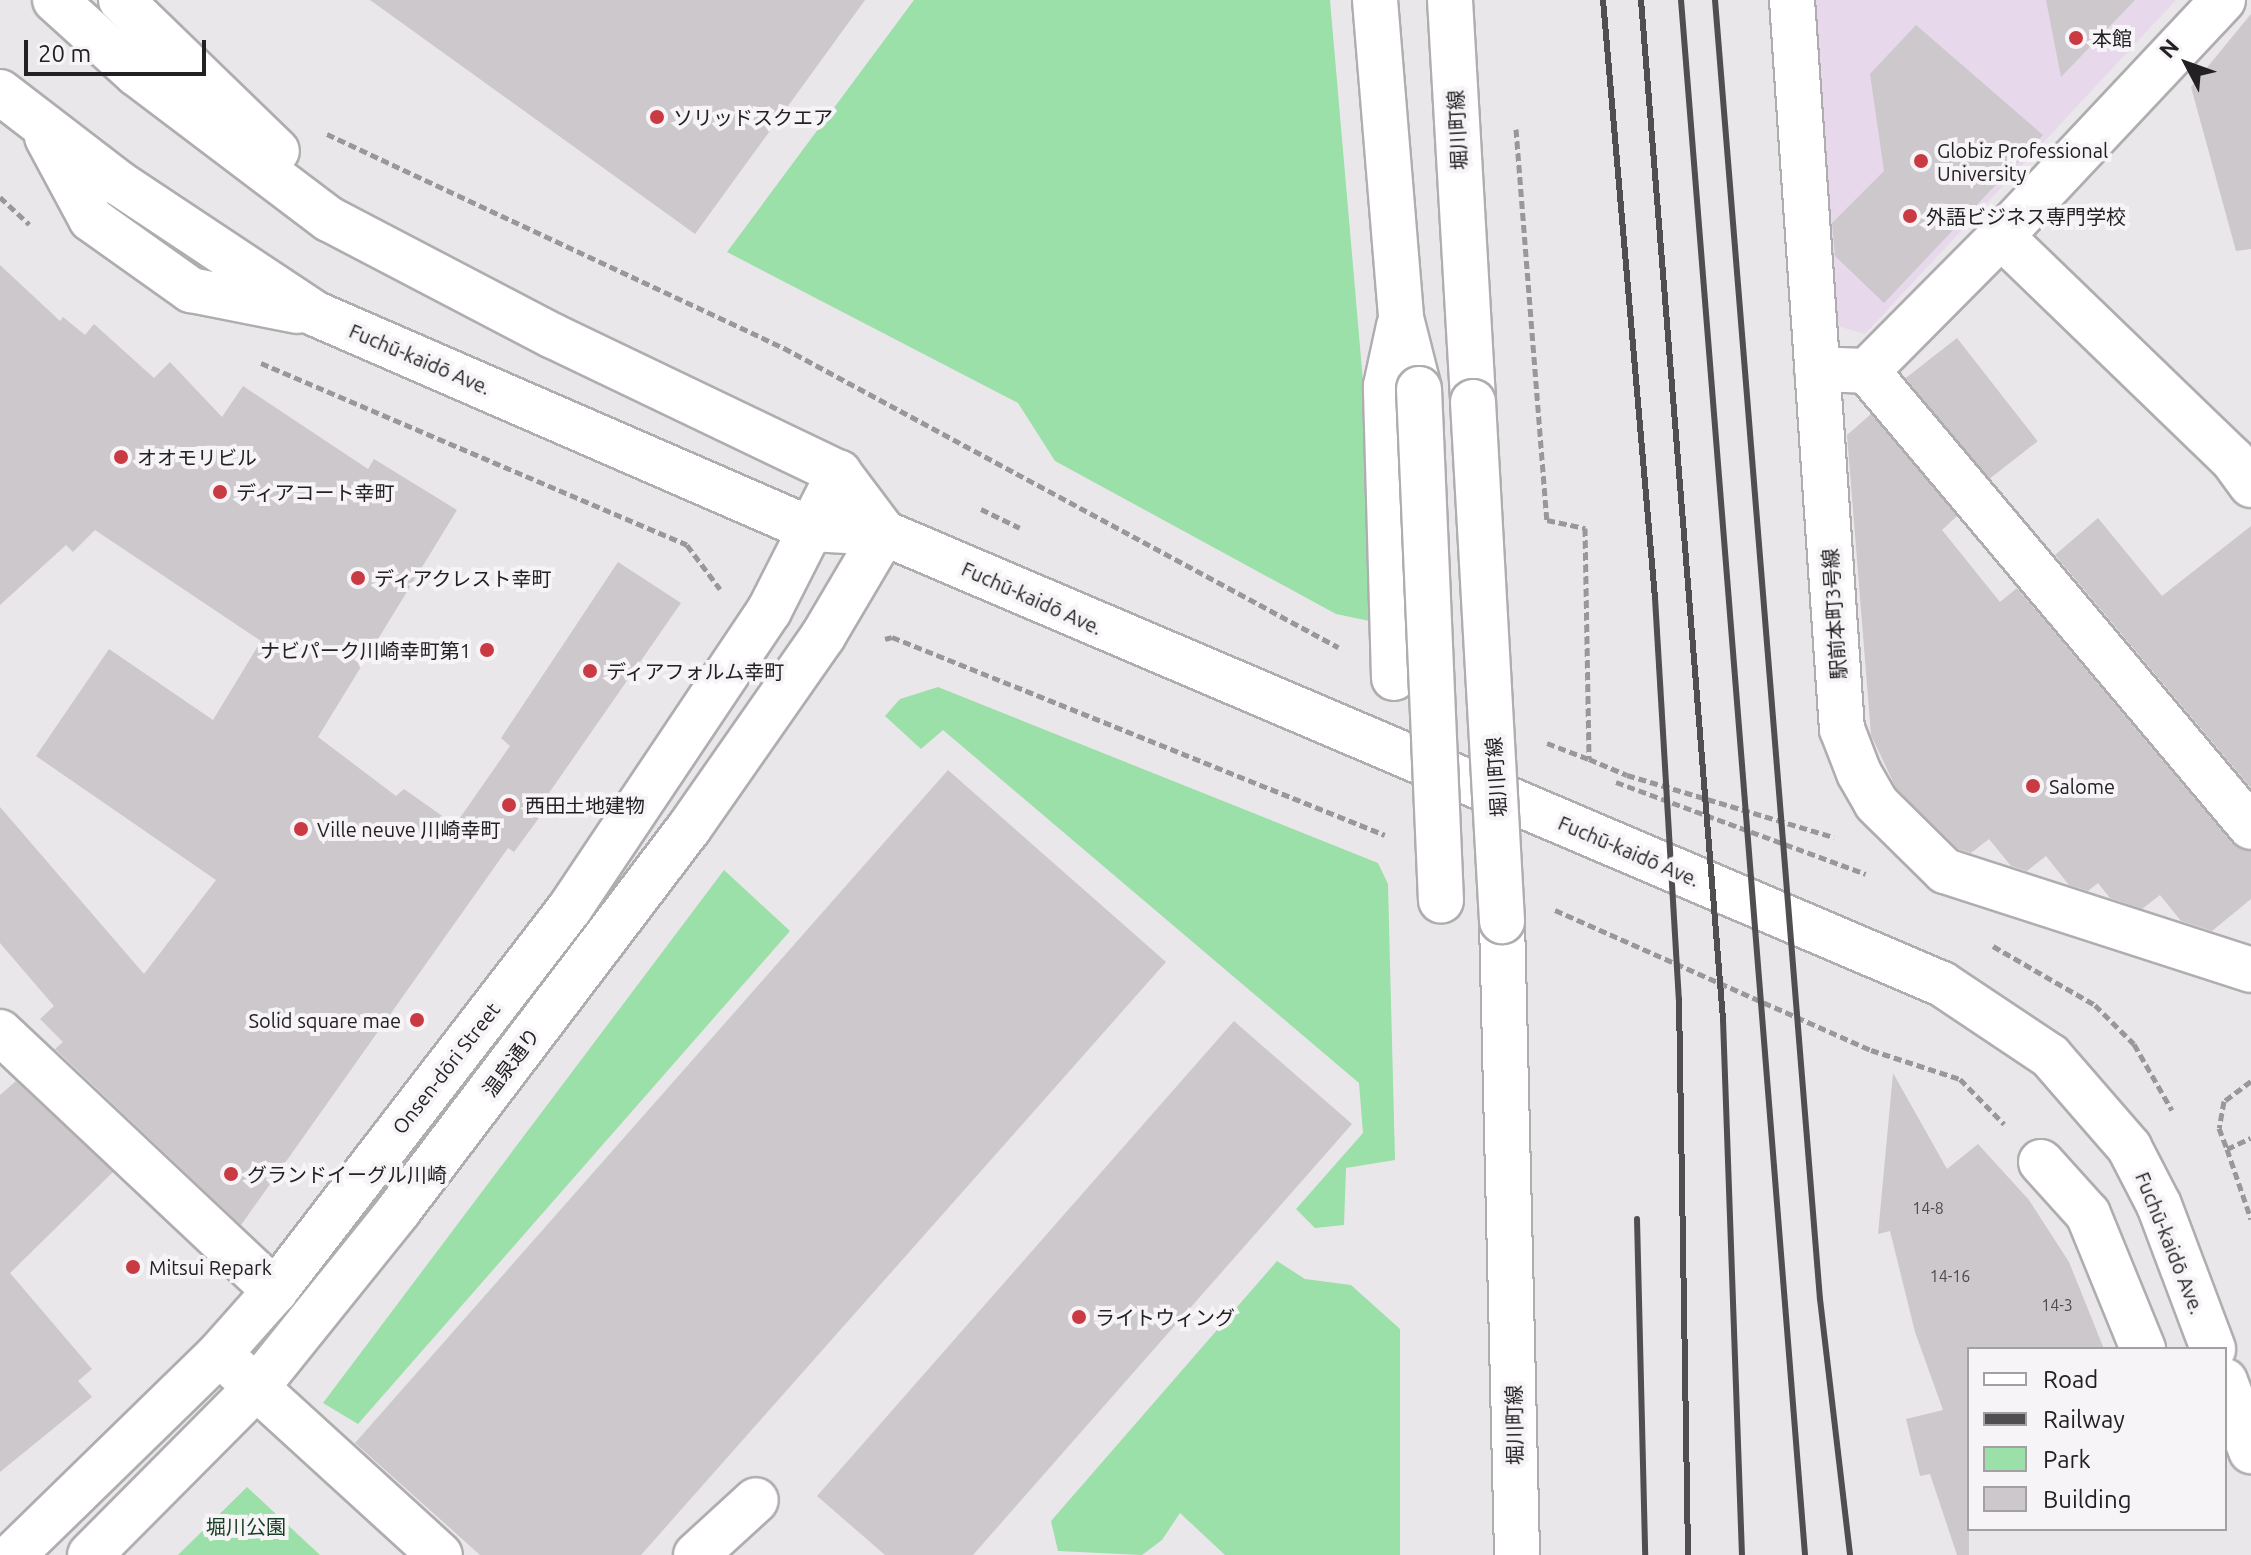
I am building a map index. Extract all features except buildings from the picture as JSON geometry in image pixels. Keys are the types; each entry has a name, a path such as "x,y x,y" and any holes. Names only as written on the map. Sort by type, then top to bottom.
{"street":[{"path":"55,0 137,74 329,219 553,336 839,473 884,533"},
{"path":"121,0 293,168 329,219"},
{"path":"1375,0 1401,318 1419,389 1441,901"},
{"name":"堀川町線","path":"1450,0 1502,921 1517,1555"},
{"name":"駅前本町3号線","path":"1792,0 1842,729 1876,803 1945,871 2251,970"},
{"path":"1817,369 1867,371 2001,236 2221,1"},
{"name":"Fuchū-kaidō Ave.","path":"0,92 41,124 91,219 191,290 316,314 810,529 884,533 1877,954 2001,1019 2050,1056 2129,1147 2159,1205 2212,1347"},
{"path":"2001,236 2233,460 2251,485"},
{"path":"1394,678 1386,386 1401,318"},
{"path":"1867,371 2251,827"},
{"path":"810,529 839,473"},
{"name":"Onsen-dōri Street","path":"13,1555 220,1353 275,1291 570,908 769,611 810,529"},
{"name":"温泉通り","path":"90,1555 256,1388 689,828 823,636 884,533"},
{"path":"0,1032 275,1291"},
{"path":"2041,1162 2088,1214 2142,1347"},
{"path":"220,1353 440,1555"},
{"path":"2227,1386 2251,1449"},
{"path":"696,1555 756,1500"}],"path":[{"path":"1514,112 1547,520 1585,528 1589,759 1627,775 1834,837"},
{"path":"322,132 784,348 1394,678"},
{"path":"0,197 31,226"},
{"path":"253,359 687,545 720,588 717,603"},
{"path":"924,650 1389,837"},
{"path":"1549,908 1871,1050 1960,1079 2041,1162"},
{"path":"2251,1081 2224,1101 2219,1128 2251,1219"},
{"path":"2227,1149 2251,1138"}],"shaded area":[{"name":"Globiz Professional University","path":"1804,0 2176,0 1865,334 1827,323"}],"green space":[{"path":"914,0 1330,0 1384,624 1336,614 1055,461 1018,403 727,252"},
{"path":"938,687 1378,863 1388,884 1395,1160 1346,1168 1344,1225 1315,1228 1296,1209 1363,1133 1359,1083 943,730 921,749 885,716 900,699"},
{"path":"724,870 790,931 358,1424 323,1403"},
{"path":"1277,1261 1305,1279 1351,1285 1400,1329 1400,1555 1225,1555 1180,1513 1162,1540 1142,1555 1058,1551 1051,1521"},
{"name":"堀川公園","path":"247,1487 320,1555 178,1555"}],"railway":[{"path":"1603,0 1655,598 1679,999 1688,1555"},
{"path":"1641,0 1723,1020 1742,1555"},
{"path":"1681,0 1805,1555"},
{"path":"1715,0 1820,1299 1850,1555"},
{"path":"1637,1219 1645,1555"}],"place":[{"name":"本館","path":"2076,38"},
{"name":"ソリッドスクエア","path":"657,117"},
{"name":"Globiz Professional University","path":"1921,161"},
{"name":"外語ビジネス専門学校","path":"1910,216"},
{"name":"オオモリビル","path":"121,457"},
{"name":"ディアコート幸町","path":"220,492"},
{"name":"ディアクレスト幸町","path":"358,578"},
{"name":"ナビパーク川崎幸町第1","path":"487,650"},
{"name":"ディアフォルム幸町","path":"590,671"},
{"name":"Salome","path":"2033,786"},
{"name":"西田土地建物","path":"509,805"},
{"name":"Ville neuve 川崎幸町","path":"301,829"},
{"name":"Solid square mae","path":"417,1020"},
{"name":"グランドイーグル川崎","path":"231,1174"},
{"name":"Mitsui Repark","path":"133,1267"},
{"name":"ライトウィング","path":"1079,1317"}]}
